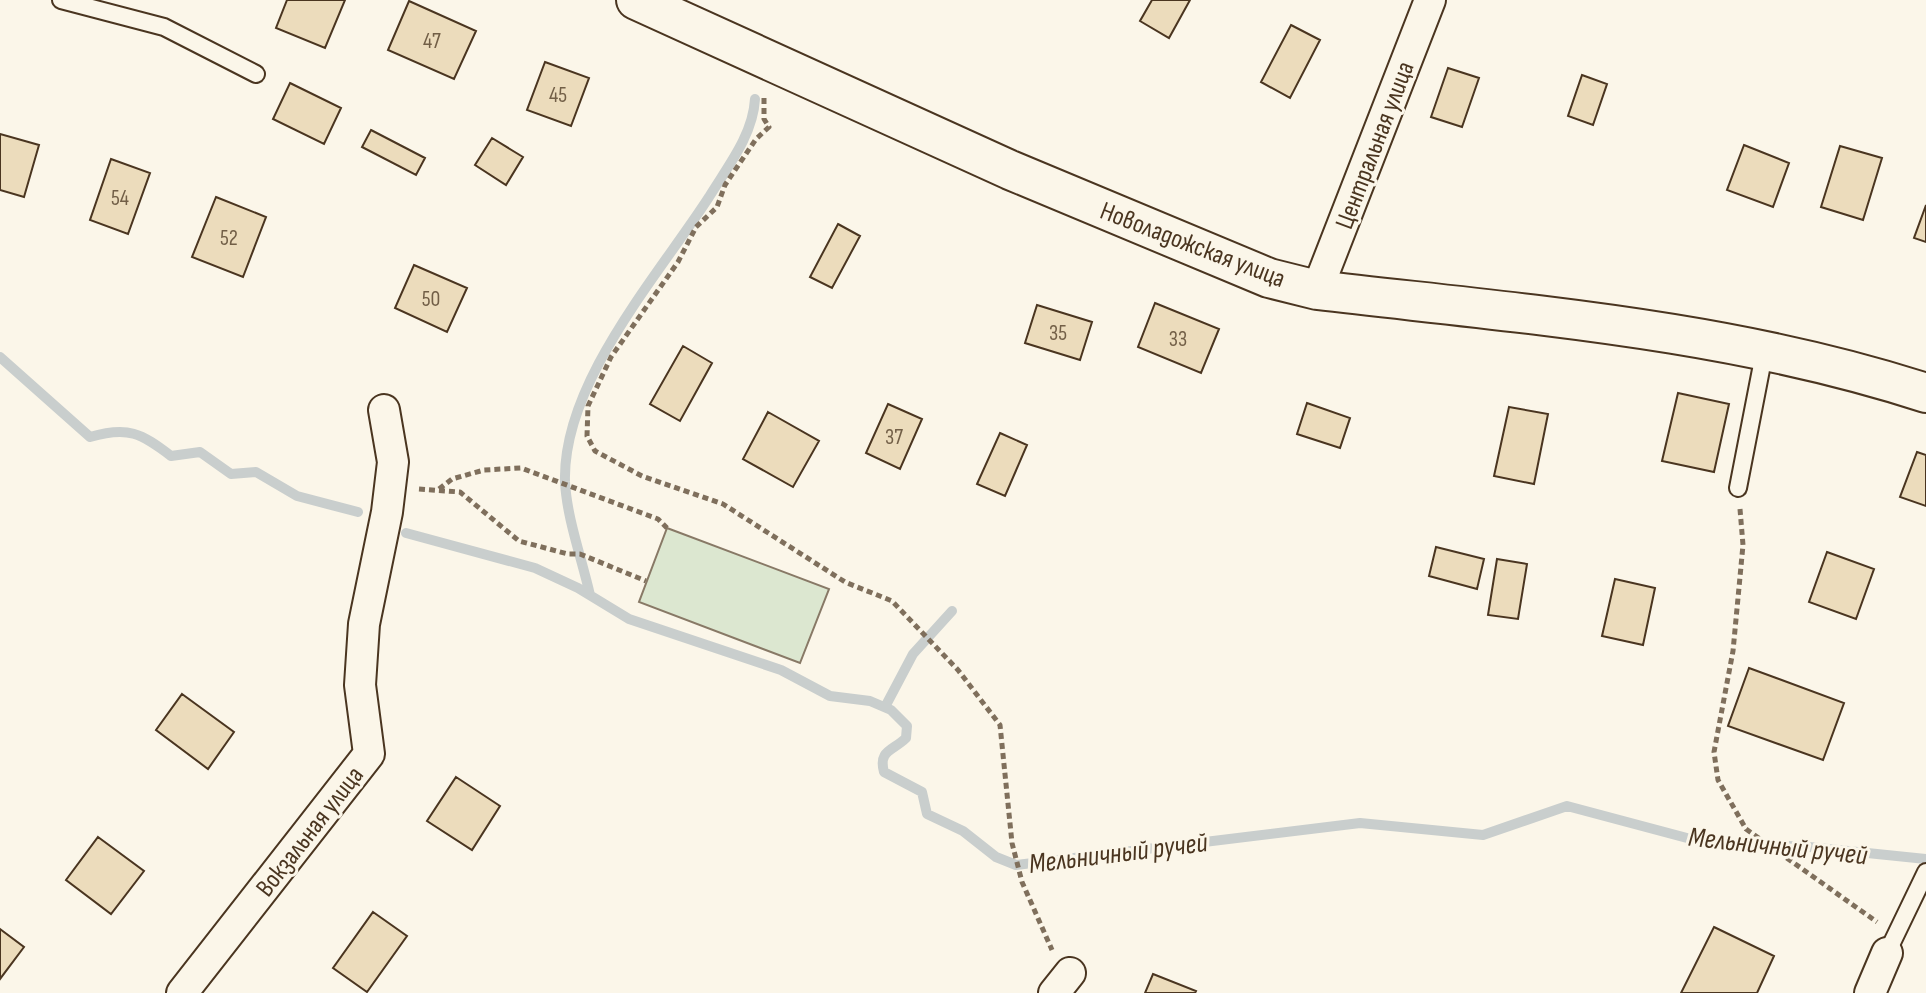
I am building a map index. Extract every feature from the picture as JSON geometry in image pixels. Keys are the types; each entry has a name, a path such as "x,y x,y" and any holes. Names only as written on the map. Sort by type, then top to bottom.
{"street":[{"name":"Новоладожская улица","path":"636,0 1010,170 1269,278 1317,290 1616,325 1765,349 1926,393"},
{"name":"Центральная улица","path":"1317,290 1430,0"},
{"name":"Вокзальная улица","path":"182,993 369,754 360,685 364,624 393,462 384,410"},
{"path":"1870,993 1891,944"}],"lane":[{"path":"61,0 164,27 256,74"},
{"path":"1738,488 1765,349"},
{"path":"1891,944 1926,872"}],"path":[{"path":"762,91 766,107 764,119 769,127 756,139 725,185 717,207 696,227 678,262 606,364 588,406 587,436 595,451 642,476 723,504 845,582 892,601 931,641 1000,725 1012,843 1022,882 1062,983"},
{"path":"439,489 452,479 498,467 521,468 658,519 667,528"},
{"path":"1738,488 1743,545 1733,651 1714,752 1718,780 1746,829 1891,944"},
{"path":"390,489 460,492 519,541 557,552 580,554 646,581"}],"green space":[{"path":"667,528 829,589 800,663 639,602"}],"building":[{"path":"287,0 345,0 325,48 276,28"},
{"path":"1152,0 1190,0 1169,38 1140,21"},
{"path":"409,1 476,31 454,79 388,50"},
{"path":"1291,25 1320,40 1290,98 1261,82"},
{"path":"545,62 589,78 571,126 527,110"},
{"path":"1448,68 1479,78 1462,127 1431,117"},
{"path":"1582,75 1607,84 1593,125 1568,116"},
{"path":"290,83 341,108 324,144 273,119"},
{"path":"371,130 425,158 416,175 362,147"},
{"path":"0,134 39,145 24,197 0,190"},
{"path":"492,138 523,157 506,185 475,165"},
{"path":"1744,145 1789,163 1773,207 1727,190"},
{"path":"1840,146 1882,158 1863,220 1821,207"},
{"path":"111,159 150,173 128,234 90,220"},
{"path":"216,197 266,217 243,277 192,257"},
{"path":"1926,205 1926,242 1914,238"},
{"path":"838,224 860,236 832,288 810,277"},
{"path":"414,265 467,288 447,332 395,308"},
{"path":"1155,303 1219,329 1201,373 1138,347"},
{"path":"1037,305 1092,322 1080,360 1025,343"},
{"path":"683,346 712,363 680,421 650,404"},
{"path":"1678,393 1729,404 1714,472 1662,461"},
{"path":"1307,403 1350,418 1340,448 1297,434"},
{"path":"888,404 922,419 900,469 866,453"},
{"path":"1509,407 1548,414 1534,484 1494,476"},
{"path":"768,412 819,441 793,487 743,459"},
{"path":"1000,433 1027,445 1005,496 977,484"},
{"path":"1917,452 1926,455 1926,506 1900,497"},
{"path":"1436,547 1484,559 1477,589 1429,576"},
{"path":"1827,552 1874,569 1856,619 1809,602"},
{"path":"1497,559 1527,564 1518,619 1488,615"},
{"path":"1615,579 1655,588 1643,645 1602,636"},
{"path":"1749,668 1844,703 1823,760 1728,726"},
{"path":"182,694 234,732 208,769 156,730"},
{"path":"456,777 500,806 472,850 427,821"},
{"path":"98,837 144,871 111,914 66,880"},
{"path":"373,912 407,936 367,992 333,968"},
{"path":"1714,927 1774,956 1757,993 1681,993"},
{"path":"0,929 24,947 0,979"},
{"path":"1153,974 1196,991 1145,993"}],"waterway":[{"path":"590,595 572,525 565,482 568,445 579,407 617,332 738,150 750,125 755,99"},
{"name":"Мельничный ручей","path":"0,357 90,437 124,432 142,437 171,456 200,452 231,474 256,472 297,496 358,512"},
{"name":"Мельничный ручей","path":"406,533 535,568 578,588 629,619 781,670 830,696 870,701 891,710 907,726 906,738 885,755 884,772 922,792 927,814 963,831 996,857 1016,865 1360,823 1483,835 1567,806 1702,842 1809,847 1926,859"},
{"path":"885,707 913,654 952,611"}]}
